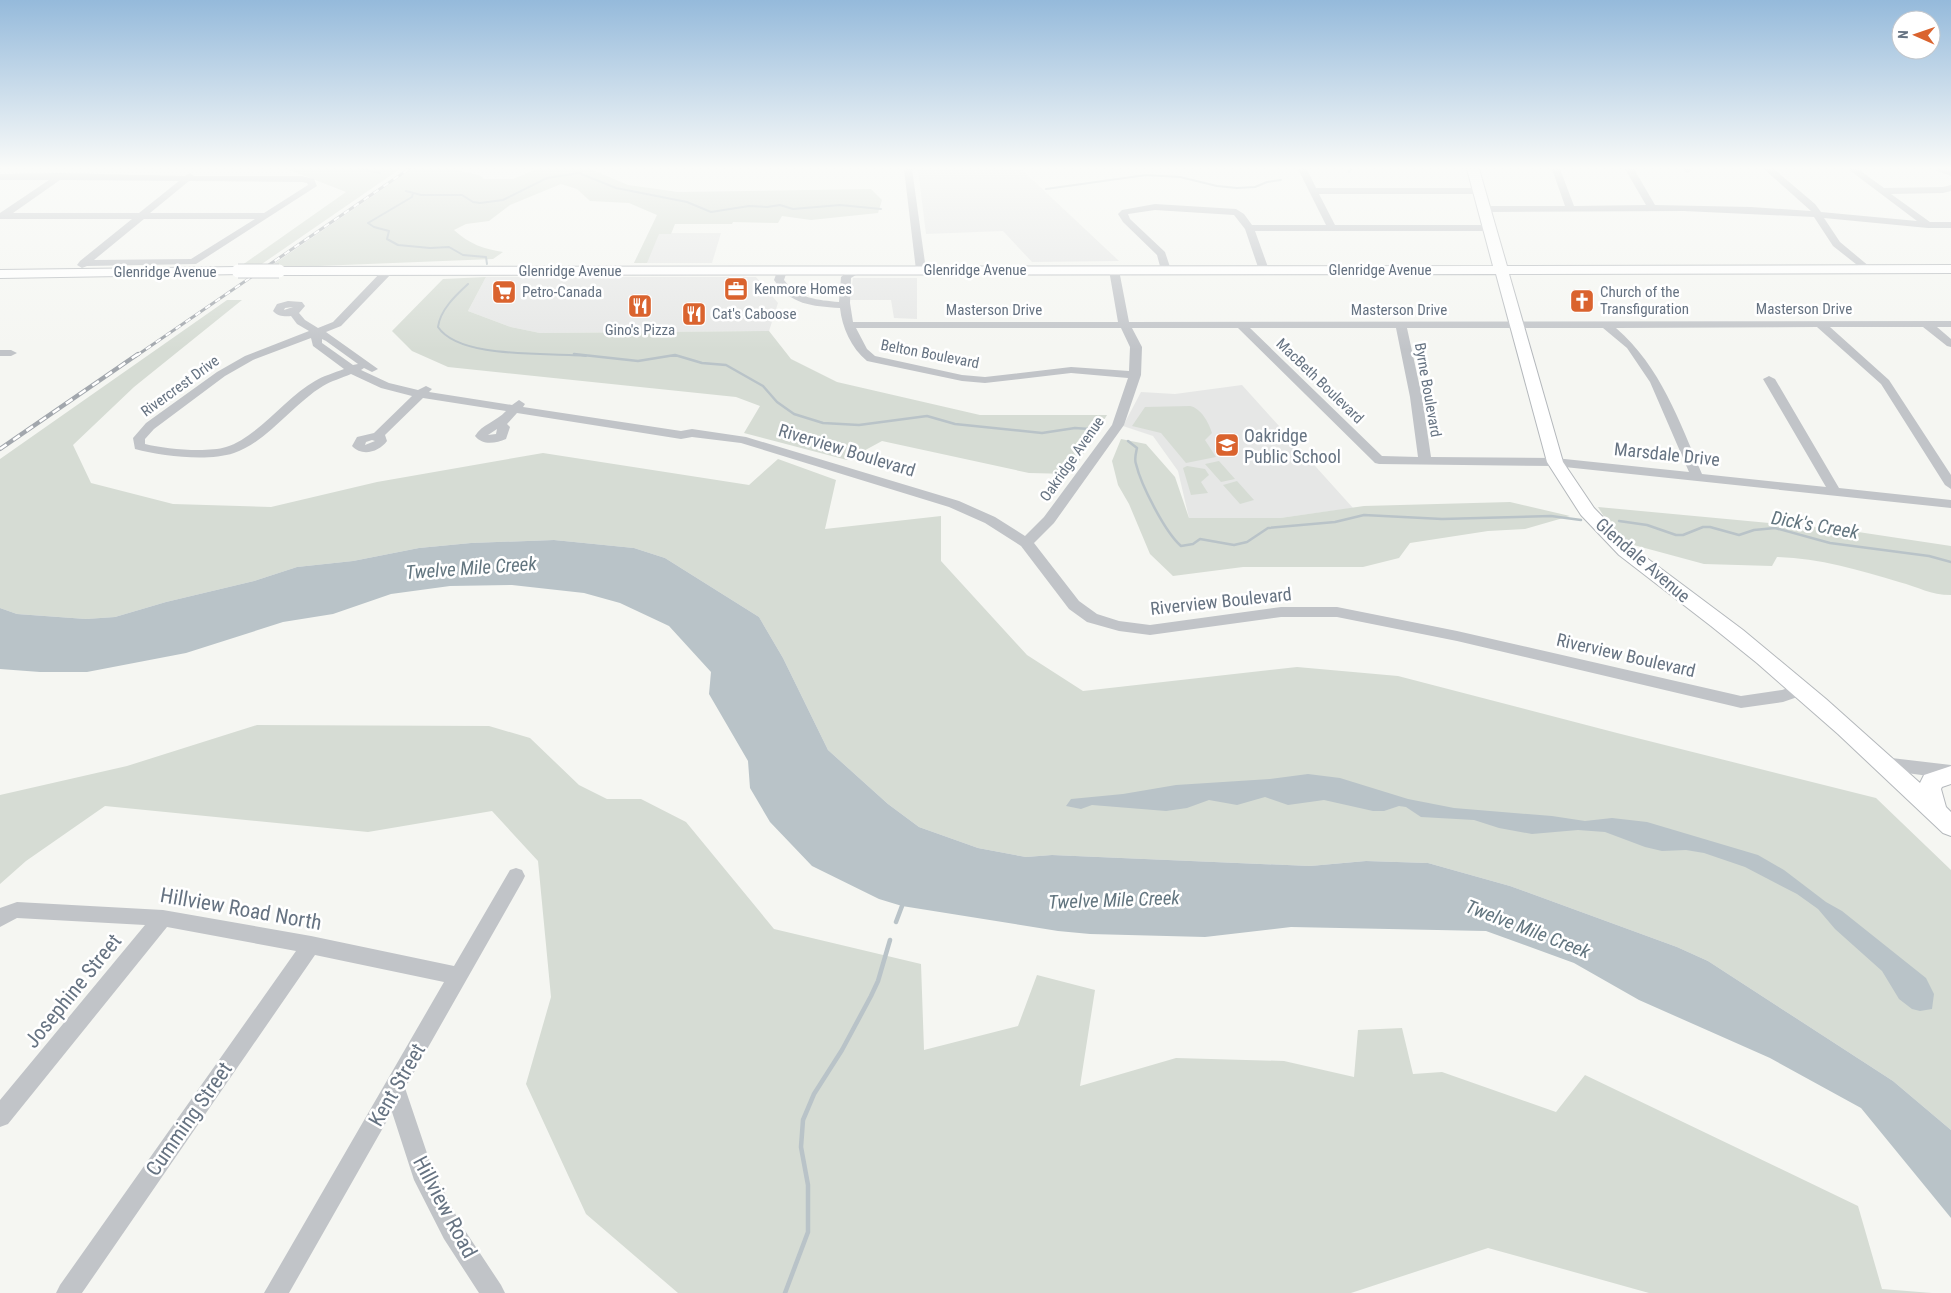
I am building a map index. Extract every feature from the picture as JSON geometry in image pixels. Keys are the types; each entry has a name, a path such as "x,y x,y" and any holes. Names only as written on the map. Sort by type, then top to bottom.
{"main road":[{"name":"Glendale Avenue","path":"1490,229 1556,462 1594,520 1619,545 1653,574 1734,634 1800,690 1944,819"},
{"path":"892,271 912,264 919,256"},
{"name":"Glenridge Avenue","path":"0,274 79,268 278,272 1951,269"},
{"path":"1944,819 1930,789 1932,781 1951,774"}],"street":[{"path":"79,268 125,229"},
{"path":"79,268 193,262 245,229"},
{"path":"916,229 921,270"},
{"path":"1136,229 1162,254 1166,270"},
{"path":"1249,229 1264,270"},
{"path":"1828,229 1836,244 1866,269"},
{"name":"Oakridge Avenue","path":"1026,543 1049,520 1118,425 1135,375 1136,347 1129,331 1124,325 1114,270"},
{"path":"292,312 300,322 316,332 337,324 388,271"},
{"path":"782,271 779,280 788,293 809,302 844,305"},
{"name":"Belton Boulevard","path":"855,271 846,277 844,305 847,325 864,354 872,359 962,378 999,379 1071,370 1135,375"},
{"name":"MacBeth Boulevard","path":"1240,324 1379,460"},
{"path":"1820,324 1885,382 1951,485"},
{"path":"1926,324 1951,344"},
{"name":"Masterson Drive","path":"847,325 1951,324"},
{"name":"Byrne Boulevard","path":"1401,325 1416,397 1425,460"},
{"path":"1607,325 1631,346 1656,382 1697,476"},
{"name":"Riverview Boulevard","path":"316,332 330,339 364,365 389,378 423,391"},
{"name":"Riverview Boulevard","path":"316,332 318,344 352,370 385,386 621,422 681,435 692,433 742,440 954,504 990,520 1026,543 1074,605 1092,618 1119,626 1150,630 1281,612 1337,612 1457,636 1734,701 1741,702 1783,696 1800,690"},
{"name":"Rivercrest Drive","path":"316,332 249,358 221,374 150,426 139,438 139,446 150,449 196,453 216,453 231,450 250,438 318,383 364,365"},
{"path":"1769,379 1834,490"},
{"path":"377,436 423,391"},
{"path":"500,424 517,406"},
{"name":"Marsdale Drive","path":"1379,460 1556,462 1834,490 1951,504"},
{"path":"1883,764 1951,774"},
{"name":"Kent Street","path":"276,1293 516,876"},
{"name":"Hillview Road North","path":"7,915 163,918 311,945 457,976"},
{"name":"Josephine Street","path":"0,1116 163,918"},
{"name":"Cumming Street","path":"68,1293 311,945"},
{"name":"Hillview Road","path":"395,1089 422,1172 452,1231 494,1293"}],"shaded area":[{"path":"293,229 312,229 256,268 238,268"},
{"path":"324,229 455,229 465,239 477,245 503,252 493,259 268,268"},
{"path":"650,229 673,229 671,234 659,234 647,263 634,263"},
{"path":"925,229 1085,229 1119,261 1032,262 1003,231 926,234"},
{"path":"649,233 721,233 712,263 634,263"},
{"path":"486,277 756,277 778,303 769,331 540,333 511,327 468,311"},
{"path":"486,277 468,311 511,327 540,333 769,331 791,359 837,382 980,415 1107,415 1071,474 1029,473 882,441 847,460 744,433 760,406 736,397 448,367 412,351 392,331 443,279"},
{"path":"853,278 917,278 917,319 894,318 891,300 850,300"},
{"path":"227,300 242,300 134,387 73,445 91,483 173,504 271,507 377,482 543,453 749,485 778,459 836,480 825,529 941,516 941,561 1027,655 1083,691 1297,667 1398,676 1876,798 1951,870 1951,1130 1893,1081 1708,961 1677,947 1510,886 1428,863 1366,861 1310,866 1052,855 1026,857 978,848 919,827 888,804 828,750 783,658 759,617 665,558 634,548 554,540 471,543 419,548 353,561 297,567 254,581 166,602 115,617 86,619 17,614 0,608 0,459"},
{"name":"Oakridge Public School","path":"1242,385 1353,508 1280,518 1189,518 1178,471 1153,436 1123,426 1141,392 1175,394"},
{"path":"1145,407 1194,407 1204,416 1209,425 1212,433 1205,440 1216,457 1186,463 1161,433 1132,426"},
{"path":"1121,439 1146,444 1175,477 1189,518 1280,518 1364,506 1510,502 1570,516 1525,529 1488,531 1410,543 1399,558 1363,567 1243,567 1173,576 1150,554 1129,504 1118,485 1112,461"},
{"path":"1219,461 1235,479 1221,482 1205,464"},
{"path":"1187,466 1205,469 1209,475 1201,482 1208,493 1191,495 1183,468"},
{"path":"1237,481 1254,500 1240,504 1223,485"},
{"path":"1598,507 1845,530 1951,546 1951,595 1931,592 1854,569 1824,562 1793,558 1777,557 1772,566 1704,564 1619,541"},
{"path":"257,725 489,726 530,738 579,785 607,799 641,799 686,822 774,929 921,964 924,1050 1018,1026 1037,975 1095,990 1080,1086 1176,1058 1284,1061 1354,1077 1358,1030 1402,1028 1413,1074 1442,1072 1556,1112 1585,1075 1858,1206 1882,1289 1932,1293 1649,1293 1488,1248 1351,1293 678,1293 586,1214 526,1084 551,997 538,861 492,811 368,832 105,806 26,861 0,884 0,795 127,766"}],"water":[{"name":"Twelve Mile Creek","path":"554,540 634,548 665,558 759,617 783,658 828,750 888,804 919,827 978,848 1026,857 1052,855 1310,866 1366,861 1428,863 1510,886 1677,947 1708,961 1893,1081 1951,1130 1951,1218 1861,1108 1770,1058 1639,1000 1574,963 1486,931 1291,927 1205,937 1090,934 1058,931 902,906 879,899 812,866 770,822 750,788 748,761 709,694 711,672 669,626 620,603 584,593 512,585 450,586 391,594 333,614 283,622 186,653 87,672 40,672 0,669 0,608 17,614 86,619 115,617 166,602 254,581 297,567 353,561 419,548 471,543"},
{"path":"1308,774 1340,778 1408,799 1454,808 1552,816 1585,821 1612,818 1647,822 1758,855 1784,870 1826,902 1842,911 1926,978 1934,994 1932,1009 1920,1011 1912,1009 1899,999 1882,971 1835,929 1818,909 1797,894 1745,867 1704,853 1686,850 1662,851 1645,847 1605,832 1578,830 1532,834 1499,828 1474,820 1421,817 1406,807 1399,806 1384,811 1373,811 1324,800 1288,805 1265,797 1237,805 1209,800 1187,808 1166,811 1092,805 1081,809 1066,806 1071,799 1123,794 1176,785 1270,779"}],"waterway":[{"path":"383,229 389,231 387,239 398,245 430,248 449,247 463,255 486,257 487,264"},
{"path":"468,284 449,303 439,321 438,327 449,338 465,345 485,350 586,356"},
{"path":"574,354 638,361 675,355 702,363 726,365 763,386 777,402 794,414 823,423 859,425 927,416 955,424 1042,433 1075,428 1089,429"},
{"path":"671,356 677,356"},
{"path":"1128,441 1137,448 1135,462 1148,495 1168,530 1181,546 1193,544 1200,539 1234,545 1247,542 1268,528 1335,522 1364,515 1442,519 1551,516 1581,520"},
{"name":"Dick's Creek","path":"1619,521 1647,525 1676,535 1683,535 1703,527 1710,527 1739,535 1754,530 1775,528 1830,543 1929,556 1951,562"},
{"path":"896,922 902,906"},
{"path":"785,1293 808,1232 808,1185 801,1147 803,1120 814,1094 842,1050 871,996 878,981 890,940"}],"railway":[{"path":"136,356 321,229"},
{"path":"0,449 138,354"}],"place":[{"name":"Kenmore Homes","path":"736,289"},
{"name":"Petro-Canada","path":"504,292"},
{"name":"Church of the Transfiguration","path":"1582,301"},
{"name":"Gino's Pizza","path":"640,306"},
{"name":"Cat's Caboose","path":"694,314"},
{"name":"Oakridge Public School","path":"1227,445"}]}
